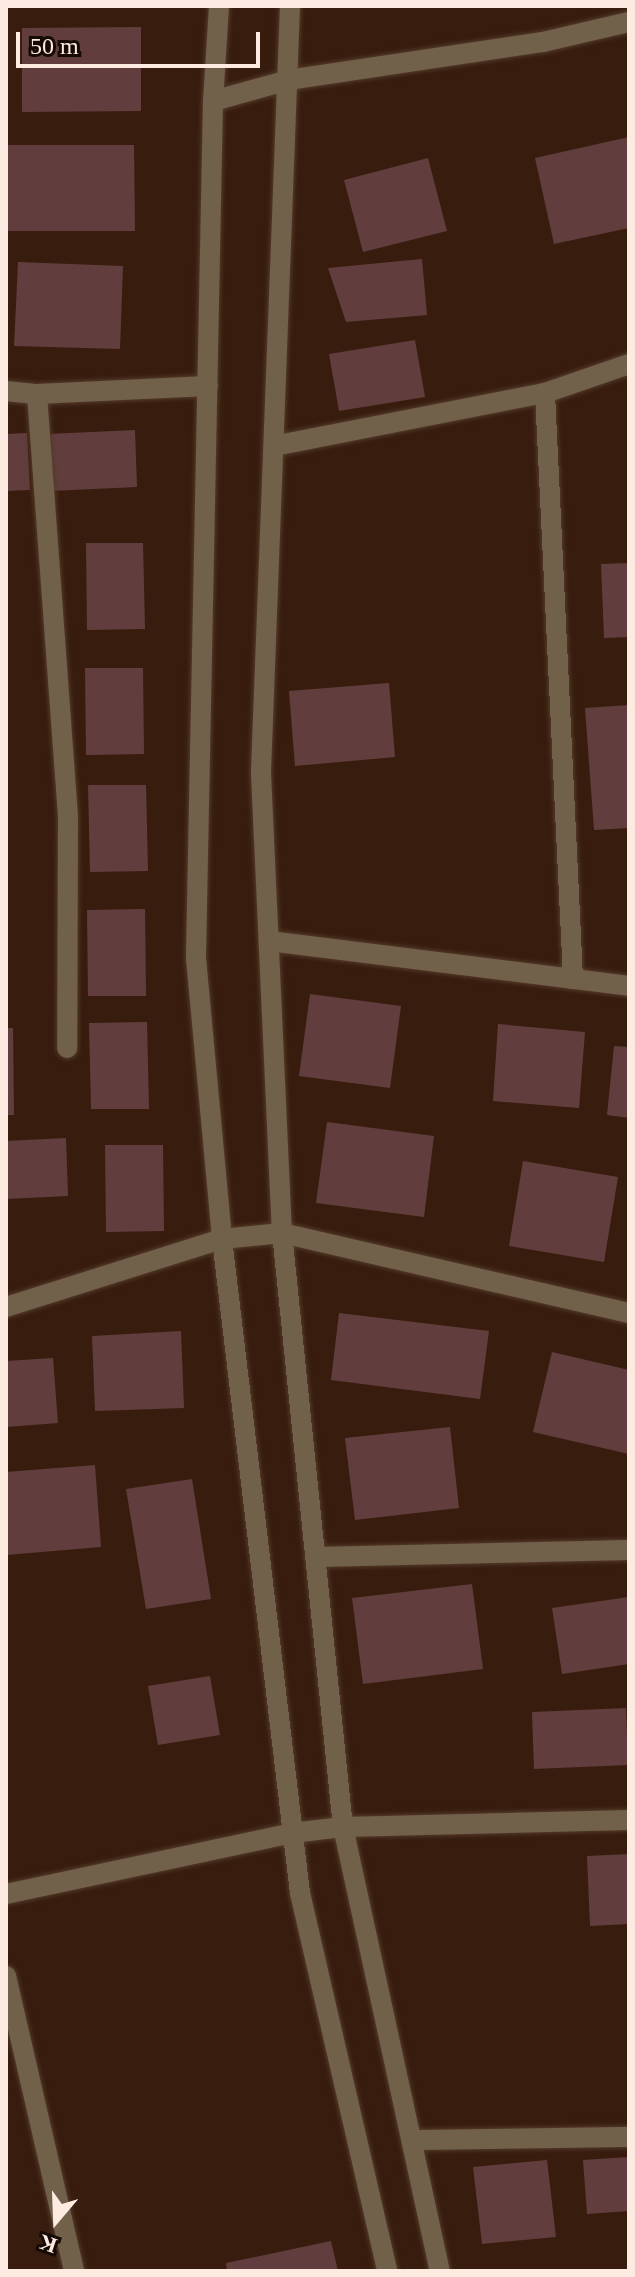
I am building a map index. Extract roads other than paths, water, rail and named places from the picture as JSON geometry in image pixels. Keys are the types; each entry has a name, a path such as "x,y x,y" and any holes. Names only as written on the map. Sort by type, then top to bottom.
{"street":[{"path":"219,6 213,101 196,958 222,1239 300,1893 387,2271"},
{"path":"290,6 261,773 282,1233 343,1827 440,2271"},
{"path":"213,101 288,80 543,42 629,22"},
{"path":"274,446 545,393 629,364"},
{"path":"6,391 37,394 208,386"},
{"path":"545,393 573,979"},
{"path":"37,394 68,817 67,1048"},
{"path":"269,941 629,986"},
{"path":"6,1307 222,1239 282,1233 629,1313"},
{"path":"315,1557 629,1550"},
{"path":"6,1894 292,1833 343,1827 629,1820"},
{"path":"6,1976 74,2271"},
{"path":"412,2140 629,2137"}]}
